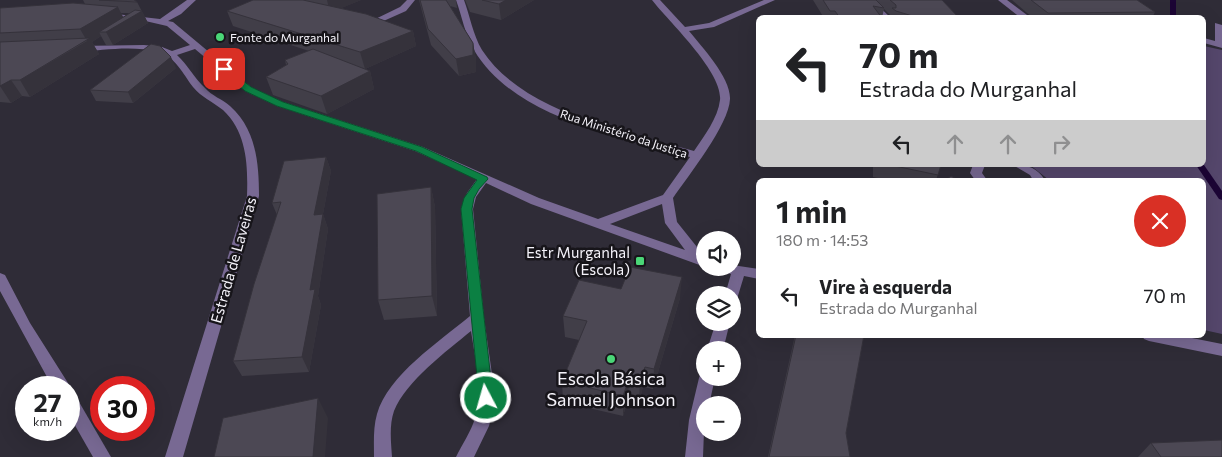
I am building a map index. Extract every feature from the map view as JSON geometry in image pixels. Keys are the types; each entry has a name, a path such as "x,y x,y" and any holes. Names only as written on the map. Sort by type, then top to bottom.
{"street":[{"path":"161,22 178,12 192,0"},
{"path":"358,24 368,26 403,9 411,0"},
{"name":"Rua Ministério da Justiça","path":"460,0 478,50 496,72 525,94 549,108 570,117 696,156"},
{"name":"Rua Ministério da Justiça","path":"656,0 683,30 717,75 724,88 725,100 720,114 696,156 667,198"},
{"path":"683,30 711,25 771,0"},
{"path":"868,0 884,15"},
{"path":"1002,0 1023,15"},
{"path":"98,15 141,18 161,22 176,28 241,84 262,96 307,114 419,149 483,179 597,224 696,259"},
{"path":"126,26 141,18"},
{"path":"1206,41 1221,44 1218,25"},
{"path":"91,48 105,39"},
{"path":"64,50 91,48 152,49 172,54 196,46"},
{"name":"Estrada de Laveiras","path":"172,54 202,91 239,121 246,133 252,158 253,182 253,196 174,457"},
{"path":"978,167 976,173 980,178"},
{"path":"1023,167 1034,173 1038,178"},
{"path":"465,457 480,429 485,413 486,398 467,209 469,198 483,179"},
{"path":"597,224 667,198 672,223 696,253"},
{"path":"741,272 756,274"},
{"path":"0,278 25,326 55,376"},
{"path":"383,457 385,413 392,395 407,379 477,318"},
{"path":"1164,338 1222,350"},
{"path":"694,457 697,420 705,386"},
{"path":"80,419 102,457"}],"shaded area":[{"path":"1206,46 1222,50 1222,334 1206,330 1206,178 1046,178 1033,167 1206,167"}],"building":[{"path":"99,0 134,0 137,2"},
{"path":"253,0 303,0 366,14 413,31 360,52 227,11"},
{"path":"420,0 446,0 473,43 473,55 456,59 428,29"},
{"path":"482,0 506,0 499,4"},
{"path":"823,0 876,0 884,8 873,6 880,15 838,15 835,11 830,11"},
{"path":"890,0 942,0 956,15 909,15 892,8 896,8 896,5"},
{"path":"1031,0 1137,0 1155,12 1048,13"},
{"path":"73,3 118,7 80,29 0,33 0,8"},
{"path":"135,10 142,11 106,32 99,32"},
{"path":"90,38 20,80 11,80 0,86 0,42"},
{"path":"151,44 160,46 171,57 128,92 90,90"},
{"path":"313,49 370,71 321,96 266,77 288,64 285,60"},
{"path":"326,157 314,215 323,214 310,290 315,289 302,357 233,361 254,284 281,202 272,203 284,161"},
{"path":"900,167 940,167 938,175"},
{"path":"431,187 432,296 378,300 377,194"},
{"path":"630,267 682,277 654,369 645,367 640,381 629,379 623,396 562,381 587,321 563,316 579,280 621,289"},
{"path":"795,338 863,338 846,433 850,457 769,457"},
{"path":"318,398 313,457 214,457 223,418"},
{"path":"1222,440 1222,457 1161,457 1151,443"}],"waterway":[{"path":"1173,0 1173,15"},
{"path":"1201,167 1222,197"}],"place":[{"name":"Fonte do Murganhal","path":"220,37"},
{"name":"Estr Murganhal (Escola)","path":"640,261"},
{"name":"Escola Básica Samuel Johnson","path":"611,359"}],"route":[{"path":"224,69 248,89 280,104 419,149 464,168 483,179 469,198 467,209 486,398"}]}
